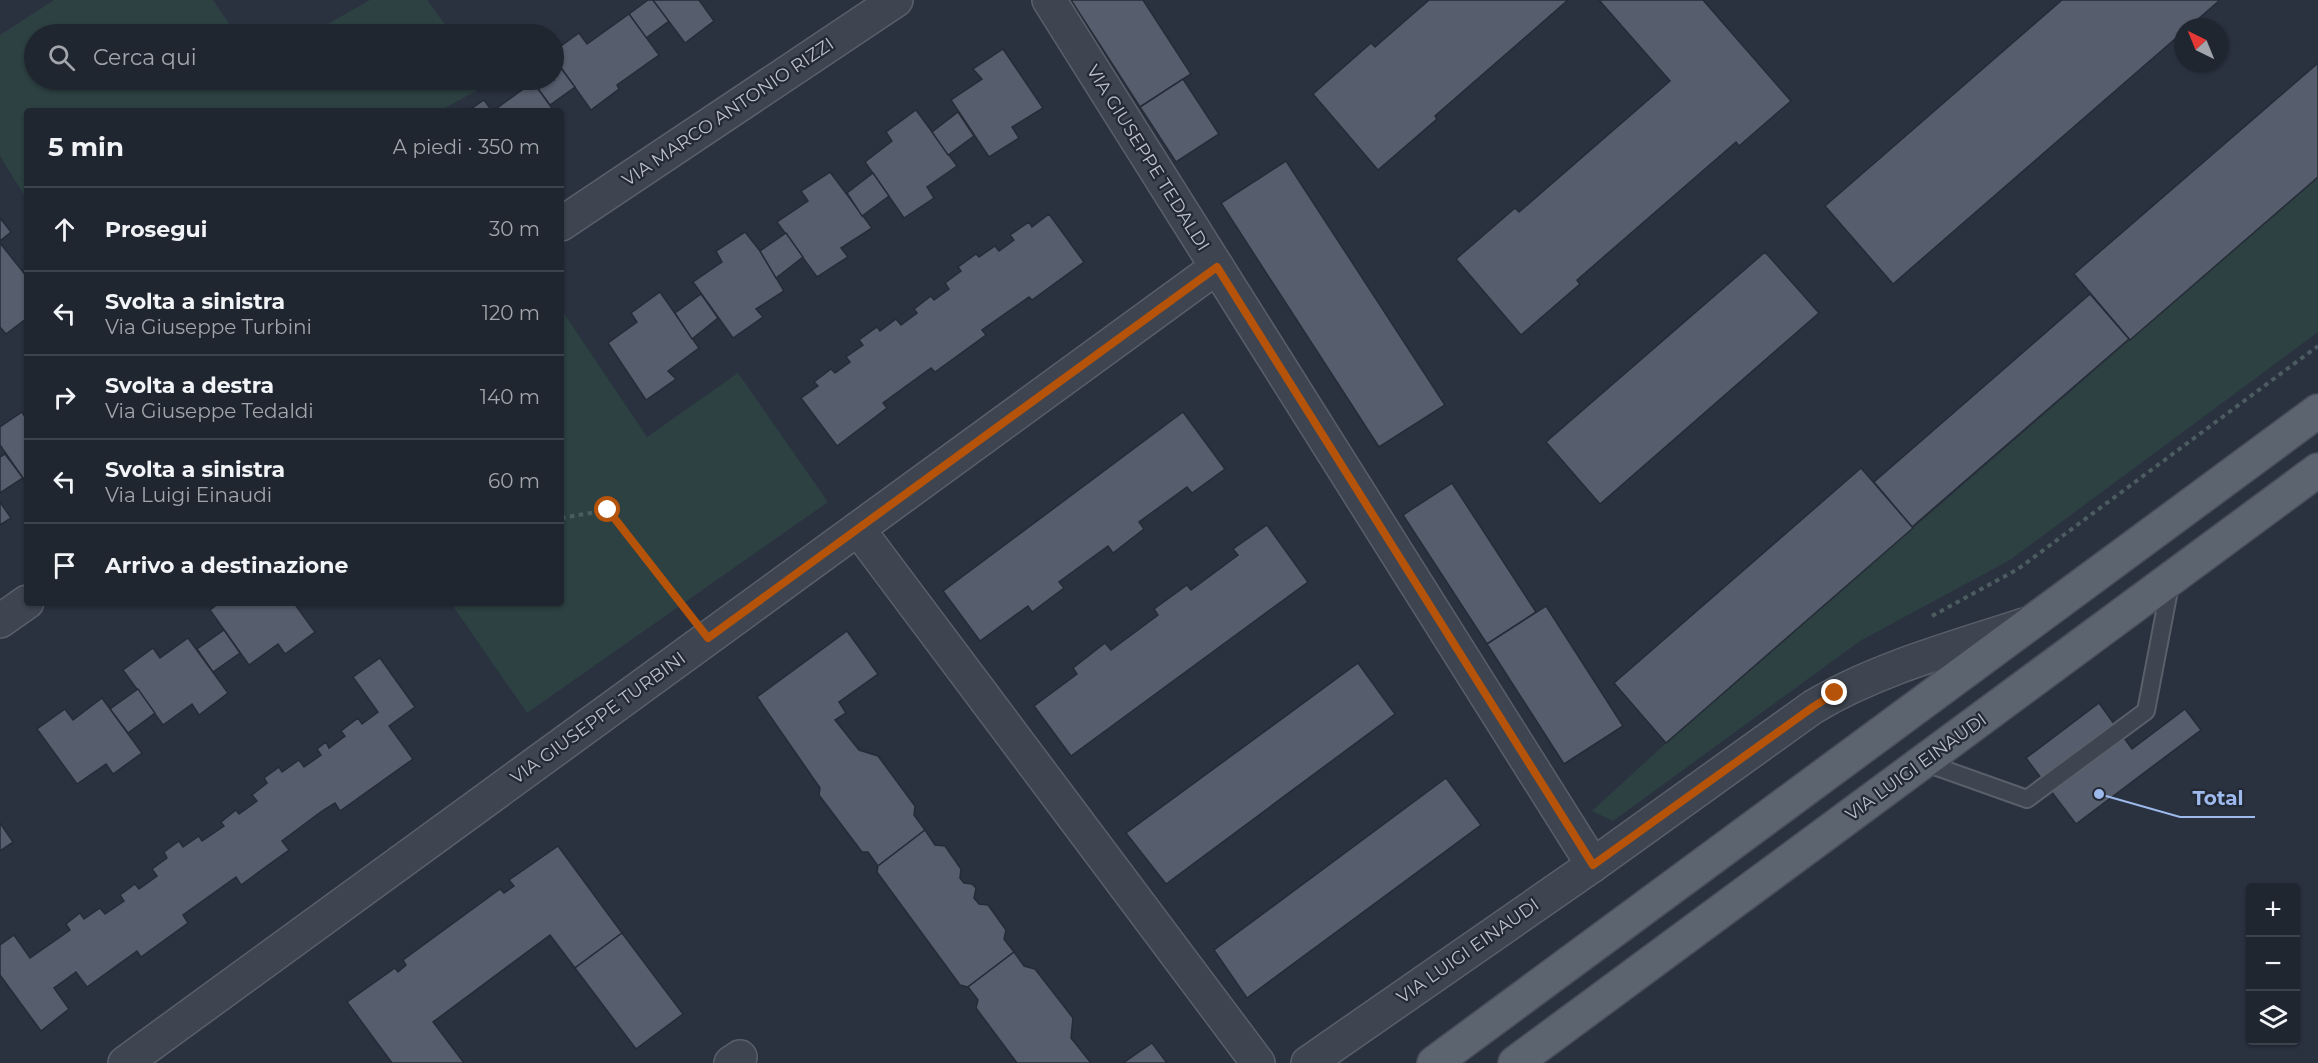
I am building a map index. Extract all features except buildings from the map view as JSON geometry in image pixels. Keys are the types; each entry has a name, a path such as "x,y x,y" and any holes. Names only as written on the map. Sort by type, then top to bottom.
{"main road":[{"name":"VIA LUIGI EINAUDI","path":"1434,1063 2318,411"},
{"name":"VIA LUIGI EINAUDI","path":"1515,1063 2318,470"}],"street":[{"name":"VIA MARCO ANTONIO RIZZI","path":"564,222 896,0"},
{"name":"VIA GIUSEPPE TEDALDI","path":"1049,0 1593,865"},
{"name":"VIA GIUSEPPE TURBINI","path":"125,1063 1217,267"},
{"path":"858,529 1258,1063"},
{"path":"0,621 24,604"},
{"name":"VIA LUIGI EINAUDI","path":"1308,1063 1835,693 1925,658 2037,620"}],"lane":[{"path":"1923,762 2027,800 2146,711 2171,579"}],"path":[{"path":"1929,618 2018,569 2318,346"},
{"path":"564,517 608,510 708,638"}],"shaded area":[{"path":"54,0 213,0 229,24 24,24 24,90 478,90 445,108 24,108 24,195 0,156 0,35"},
{"path":"370,0 427,0 445,24 328,24"},
{"path":"2318,176 2318,332 2010,560 1860,641 1613,821 1592,811 1666,743"},
{"path":"564,313 647,437 738,373 828,502 527,713 453,606 564,606"}],"place":[{"name":"Total","path":"2099,794"}],"route":[{"path":"608,510 708,638 1217,267 1593,865 1835,693"}]}
